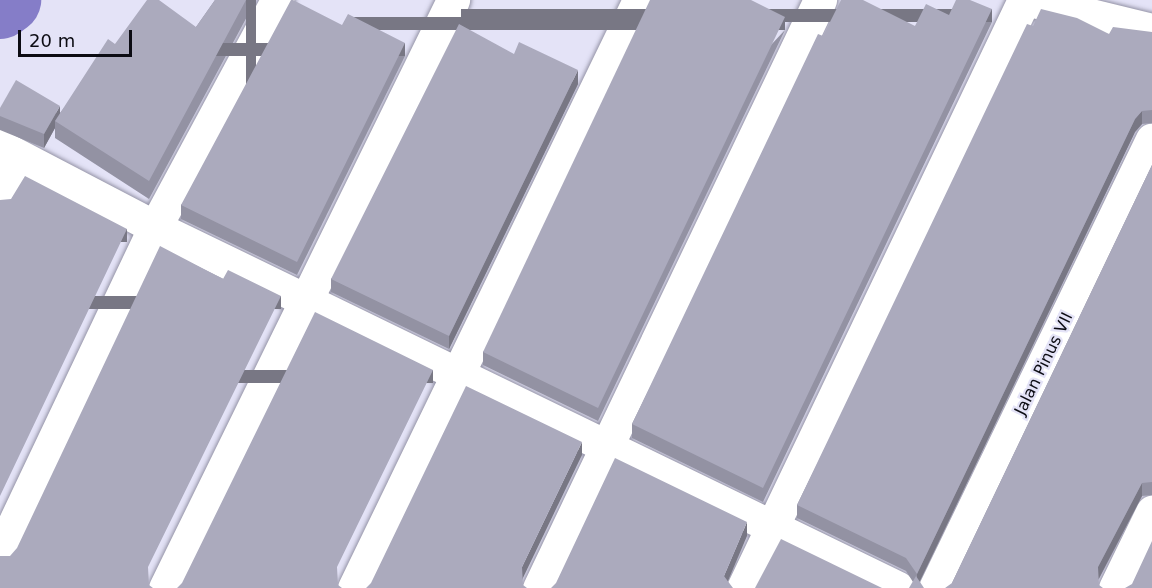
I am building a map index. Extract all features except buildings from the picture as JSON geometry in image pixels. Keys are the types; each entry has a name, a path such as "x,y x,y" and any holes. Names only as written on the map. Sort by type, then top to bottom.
{"street":[{"path":"0,553 155,227 278,0"},
{"path":"165,588 453,0"},
{"path":"354,588 639,0"},
{"path":"539,588 820,0"},
{"path":"743,588 1024,0"},
{"path":"1029,0 1152,30"},
{"name":"Jalan Pinus VII","path":"935,588 1152,140"},
{"path":"0,197 9,152 155,227 459,374 607,449 774,525 898,588"},
{"path":"1115,588 1152,512"}],"waterway":[{"path":"0,5 7,0"}]}
